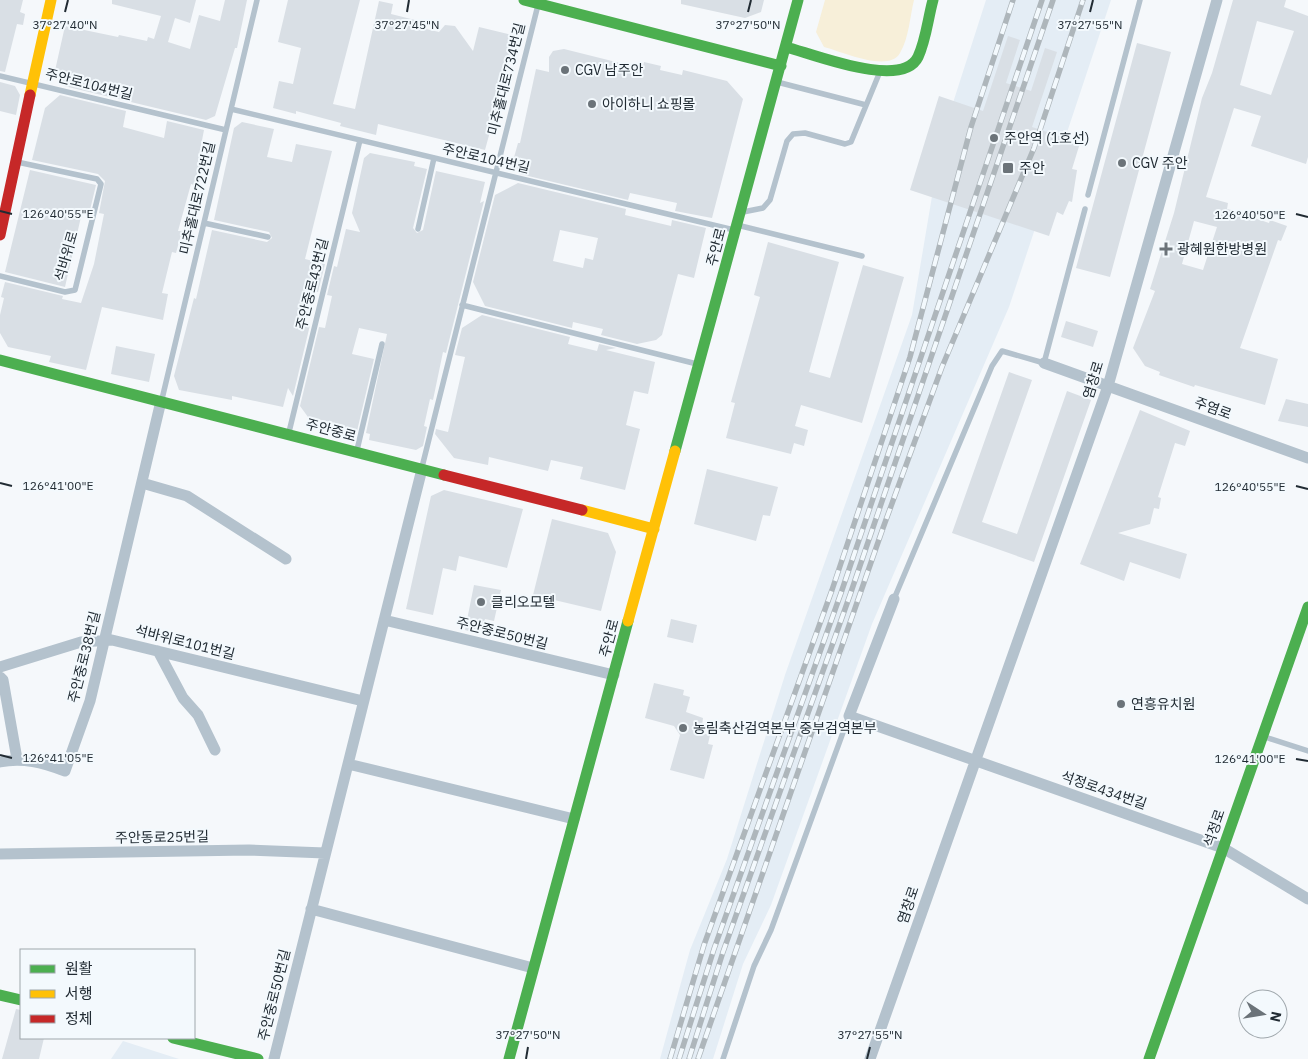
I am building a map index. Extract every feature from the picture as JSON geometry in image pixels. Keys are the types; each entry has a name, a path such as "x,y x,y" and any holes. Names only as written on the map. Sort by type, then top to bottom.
{"main road":[{"path":"0,235 3,211 18,162 35,84 51,0"},
{"path":"524,0 539,2 781,66"},
{"name":"주안로","path":"509,1059 798,0"},
{"path":"786,47 889,73 913,63 918,56 933,0"},
{"name":"주안중로","path":"0,360 654,529"},
{"name":"석정로","path":"1149,1059 1263,736 1299,642 1308,607"},
{"path":"0,995 20,1000"},
{"path":"176,1039 217,1052 258,1059"}],"street":[{"name":"염창로","path":"870,1059 974,760 1108,386 1217,0"},
{"name":"주염로","path":"1044,364 1308,458"},
{"name":"주안중로38번길","path":"0,762 17,759 45,764 65,771 90,700 161,401"},
{"name":"주안중로50번길","path":"274,1059 422,469"},
{"path":"142,483 188,496 286,559"},
{"path":"894,599 849,716 974,760"},
{"name":"주안중로50번길","path":"384,620 614,675"},
{"name":"석바위로101번길","path":"0,668 82,642 105,640 364,701"},
{"path":"158,651 183,698 198,714 215,750"},
{"path":"0,677 4,680 17,759"},
{"name":"석정로434번길","path":"974,760 1223,848 1308,899"},
{"path":"348,764 574,819"},
{"name":"주안동로25번길","path":"0,854 249,850 325,854"},
{"path":"312,909 534,968"}],"lane":[{"name":"미추홀대로722번길","path":"161,401 257,0"},
{"path":"1088,195 1140,0"},
{"name":"미추홀대로734번길","path":"422,469 539,2"},
{"path":"741,212 763,208 770,200 787,141 792,134 805,133 845,144 851,142 880,72"},
{"name":"주안로104번길","path":"0,76 226,130"},
{"path":"776,82 866,105"},
{"name":"주안로104번길","path":"231,109 496,173 737,227"},
{"name":"주안중로43번길","path":"288,434 360,140"},
{"path":"418,229 434,158"},
{"name":"석바위로","path":"0,276 65,292 75,290 100,184 97,179 18,162"},
{"path":"894,599 992,366 1002,351 1044,364 1085,209"},
{"path":"204,223 268,237"},
{"name":"주안로","path":"737,227 862,256"},
{"path":"462,305 699,364"},
{"path":"356,452 382,344"},
{"path":"723,1059 754,966 770,930 849,716"},
{"path":"1263,736 1308,751"}],"shaded area":[{"path":"825,0 914,0 907,34 900,53 894,59 876,61 824,47 816,32"},
{"path":"986,0 1111,0 1009,307 872,624 771,905 743,964 713,1059 660,1059 690,950 727,859 785,675 912,315 942,137"},
{"path":"123,1041 179,1059 111,1059"}],"building":[{"path":"0,0 23,0 20,12 25,14 23,25 17,24 5,72 0,71"},
{"path":"112,0 196,0 190,23 175,18 168,42 190,49 199,15 220,21 225,0 247,0 237,48 235,48 215,116 206,120 64,86 54,75 65,26 118,37 119,35 147,41 148,37 154,39 161,16 112,4"},
{"path":"288,0 360,0 333,104 355,109 379,1 393,4 391,14 415,20 414,26 439,32 445,25 455,26 473,51 479,27 516,36 485,150 378,124 376,135 340,126 341,123 296,111 296,114 273,108 279,81 293,84 301,48 278,42"},
{"path":"681,0 764,0 761,12 745,18 681,4"},
{"path":"1233,0 1286,0 1284,7 1308,16 1308,157 1306,164 1251,146 1261,116 1234,108 1206,197 1228,203 1227,209 1269,223 1270,220 1287,226 1281,241 1278,240 1240,348 1278,359 1265,405 1195,385 1194,387 1159,375 1160,372 1145,366 1133,348 1155,291 1150,289 1174,213 1202,98 1212,73","holes":["1257,21 1294,31 1271,95 1240,85","1194,221 1217,227 1203,270 1182,264"]},
{"name":"주안역 (1호선)","path":"1008,36 1020,40 1006,83 1031,91 1045,48 1057,52 1032,127 1080,143 1072,169 1077,170 1072,202 1069,201 1063,215 1057,212 1049,236 910,190 939,96 983,111"},
{"path":"1137,43 1171,52 1110,277 1076,268"},
{"path":"564,49 632,66 643,67 644,62 661,66 660,70 682,75 683,70 727,81 743,99 712,218 675,211 677,203 630,193 628,200 520,174 513,161 518,143 520,143 536,69 549,72 549,57 553,51"},
{"path":"0,82 15,86 20,95 16,115 0,111"},
{"path":"60,95 126,111 123,127 164,138 167,121 204,130 199,156 202,157 194,185 191,184 178,231 182,231 176,253 172,252 162,293 168,294 163,320 102,307 86,370 49,362 51,356 8,347 0,333 0,315 4,298 1,297 5,282 63,296 62,299 81,303 94,264 104,214 99,213 105,181 98,174 32,160 45,108"},
{"path":"242,122 274,129 267,157 292,162 296,144 332,151 305,259 325,264 318,292 311,291 303,323 310,325 293,396 288,388 283,407 232,396 232,400 179,390 174,376 194,298 196,299 212,230 267,242 272,238 269,232 214,220 234,128"},
{"path":"370,153 415,162 414,166 427,169 413,228 417,233 423,230 436,171 485,182 480,203 484,201 446,353 443,352 433,400 430,399 424,426 427,427 423,446 416,450 369,440 370,434 366,433 387,334 359,328 352,354 374,359 357,431 344,428 344,425 308,417 300,406 319,327 325,328 332,296 327,295 334,266 337,267 346,229 360,232 352,213 364,158"},
{"path":"30,170 96,185 90,210 83,208 65,287 5,272"},
{"path":"518,183 626,209 625,215 671,226 672,220 706,228 694,278 678,274 662,335 656,340 637,344 601,335 603,329 573,322 572,328 485,306 473,282 495,195","holes":["560,230 598,238 593,260 585,258 583,268 553,261"]},
{"path":"768,242 839,262 809,372 830,378 863,265 904,277 862,423 801,405 795,426 808,430 804,446 794,443 791,454 726,438 735,403 731,402 760,297 754,295"},
{"path":"482,315 570,337 568,344 597,351 599,344 616,348 606,350 655,362 648,394 634,391 626,425 640,429 625,490 580,479 583,467 551,460 548,471 489,457 488,465 454,458 435,434 436,429 448,432 465,357 455,355 462,328"},
{"path":"1066,321 1098,331 1093,347 1061,337"},
{"path":"116,346 155,354 149,382 111,374"},
{"path":"1009,372 1032,380 982,522 1017,534 1067,391 1091,400 1034,562 952,533"},
{"path":"1286,399 1308,404 1308,427 1278,421"},
{"path":"1140,410 1190,431 1185,446 1175,443 1158,497 1161,498 1159,509 1154,508 1150,524 1118,533 1187,554 1180,579 1130,562 1124,581 1080,564"},
{"path":"707,469 778,487 770,516 763,515 756,541 694,524"},
{"path":"444,490 523,509 507,568 459,556 456,571 443,568 433,615 406,609 431,496"},
{"path":"552,519 608,533 616,552 601,611 533,595"},
{"path":"474,585 501,590 494,621 485,619 484,626 478,625 476,633 465,630"},
{"path":"671,619 697,625 693,643 667,637"},
{"path":"654,683 684,690 683,695 690,697 686,712 703,718 701,733 710,735 708,744 713,745 704,779 670,770 680,735 674,726 645,718"},
{"path":"16,1009 20,1010 20,1039 44,1039 39,1059 2,1059"}],"railway":[{"path":"670,1059 704,945 832,590 910,357 971,127 1013,0"},
{"path":"679,1059 714,949 841,593 1042,0"},
{"path":"689,1059 723,952 850,595 1053,0"},
{"path":"698,1059 883,528 942,367 1034,148 1083,0"}],"traffic: fast":[{"path":"524,0 781,66"},
{"path":"675,451 798,0"},
{"path":"786,47 856,67 894,70 909,66 918,57 921,50 933,0"},
{"path":"0,360 444,475"},
{"path":"1149,1059 1308,607"},
{"path":"509,1059 628,621"},
{"path":"0,995 20,1000"},
{"path":"177,1039 258,1059"}],"traffic: slow":[{"path":"30,95 51,0"},
{"path":"628,621 675,451"},
{"path":"582,510 654,529"}],"traffic: jam":[{"path":"0,235 30,95"},
{"path":"444,475 582,510"}],"place":[{"name":"CGV 남주안","path":"565,70"},
{"name":"아이하니 쇼핑몰","path":"592,104"},
{"name":"주안역 (1호선)","path":"994,138"},
{"name":"CGV 주안","path":"1122,163"},
{"name":"주안","path":"1008,168"},
{"name":"광혜원한방병원","path":"1166,249"},
{"name":"클리오모텔","path":"481,602"},
{"name":"연흥유치원","path":"1121,704"},
{"name":"농림축산검역본부 중부검역본부","path":"683,728"}]}
